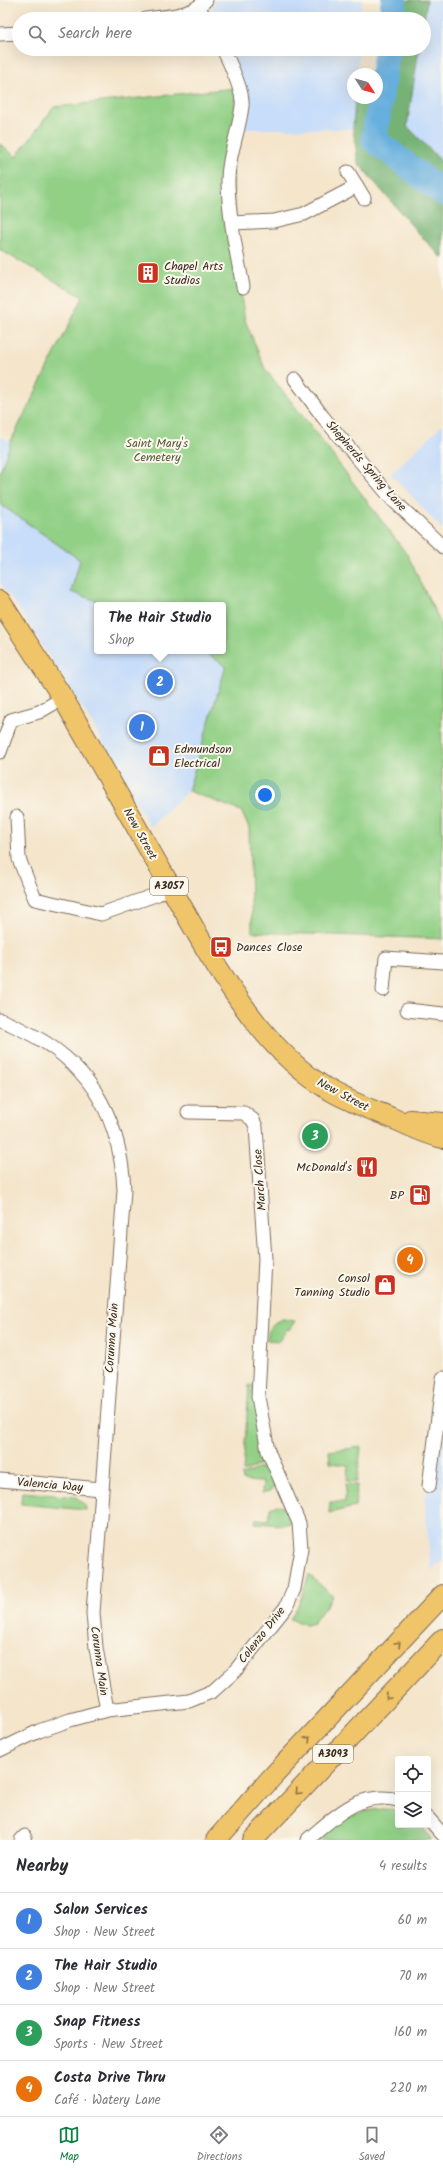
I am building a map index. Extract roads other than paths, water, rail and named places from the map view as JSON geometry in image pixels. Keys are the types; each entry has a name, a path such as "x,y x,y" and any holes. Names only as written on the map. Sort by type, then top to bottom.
{"main road":[{"name":"New Street","path":"0,601 36,654 63,698 170,887 227,982 259,1025 285,1055 326,1088 352,1102 392,1118 422,1133 443,1138"},
{"name":"New Street","path":"392,1118 443,1123"},
{"name":"A3093","path":"216,1840 273,1776 443,1595"},
{"name":"A3093","path":"253,1840 443,1639"}],"street":[{"path":"188,12 202,4"},
{"path":"0,34 12,33"},
{"path":"226,56 233,70 243,105 232,151 227,183 243,287"},
{"path":"348,172 364,198"},
{"path":"232,223 274,222 304,214 357,186"},
{"name":"Shepherds Spring Lane","path":"294,380 323,418 392,499 443,547"},
{"path":"0,752 11,720 39,712 63,698"},
{"path":"17,817 19,859 34,899 101,914 158,894 170,887"},
{"path":"384,990 386,958 443,962"},
{"path":"407,1010 443,1014"},
{"name":"Corunna Main","path":"0,1020 52,1046 82,1074 96,1092 108,1114 119,1144 124,1190 93,1613 96,1648 107,1710"},
{"name":"March Close","path":"188,1112 244,1114 253,1120 256,1127 265,1258 262,1308"},
{"name":"Colenzo Drive","path":"0,1750 39,1731 70,1720 107,1710 189,1701 213,1691 235,1671 286,1607 294,1589 302,1549 299,1523 268,1451 258,1397 262,1308"},
{"path":"429,1486 443,1378"},
{"name":"Valencia Way","path":"0,1480 101,1489"},
{"path":"307,1840 344,1809 365,1800 385,1797 395,1799"},
{"path":"431,1821 443,1835"}],"waterway":[{"path":"392,12 394,0"},
{"path":"386,56 374,140 443,193"}],"place":[{"name":"Chapel Arts Studios","path":"148,273"},
{"name":"The Hair Studio","path":"160,682"},
{"name":"Salon Services","path":"142,727"},
{"name":"Edmundson Electrical","path":"159,756"},
{"name":"Dances Close","path":"221,947"},
{"name":"Snap Fitness","path":"315,1136"},
{"name":"McDonald's","path":"367,1167"},
{"name":"BP","path":"420,1195"},
{"name":"Costa Drive Thru","path":"410,1260"},
{"name":"Consol Tanning Studio","path":"385,1285"}],"park label":[{"name":"Saint Mary's Cemetery","path":"157,450"}]}
